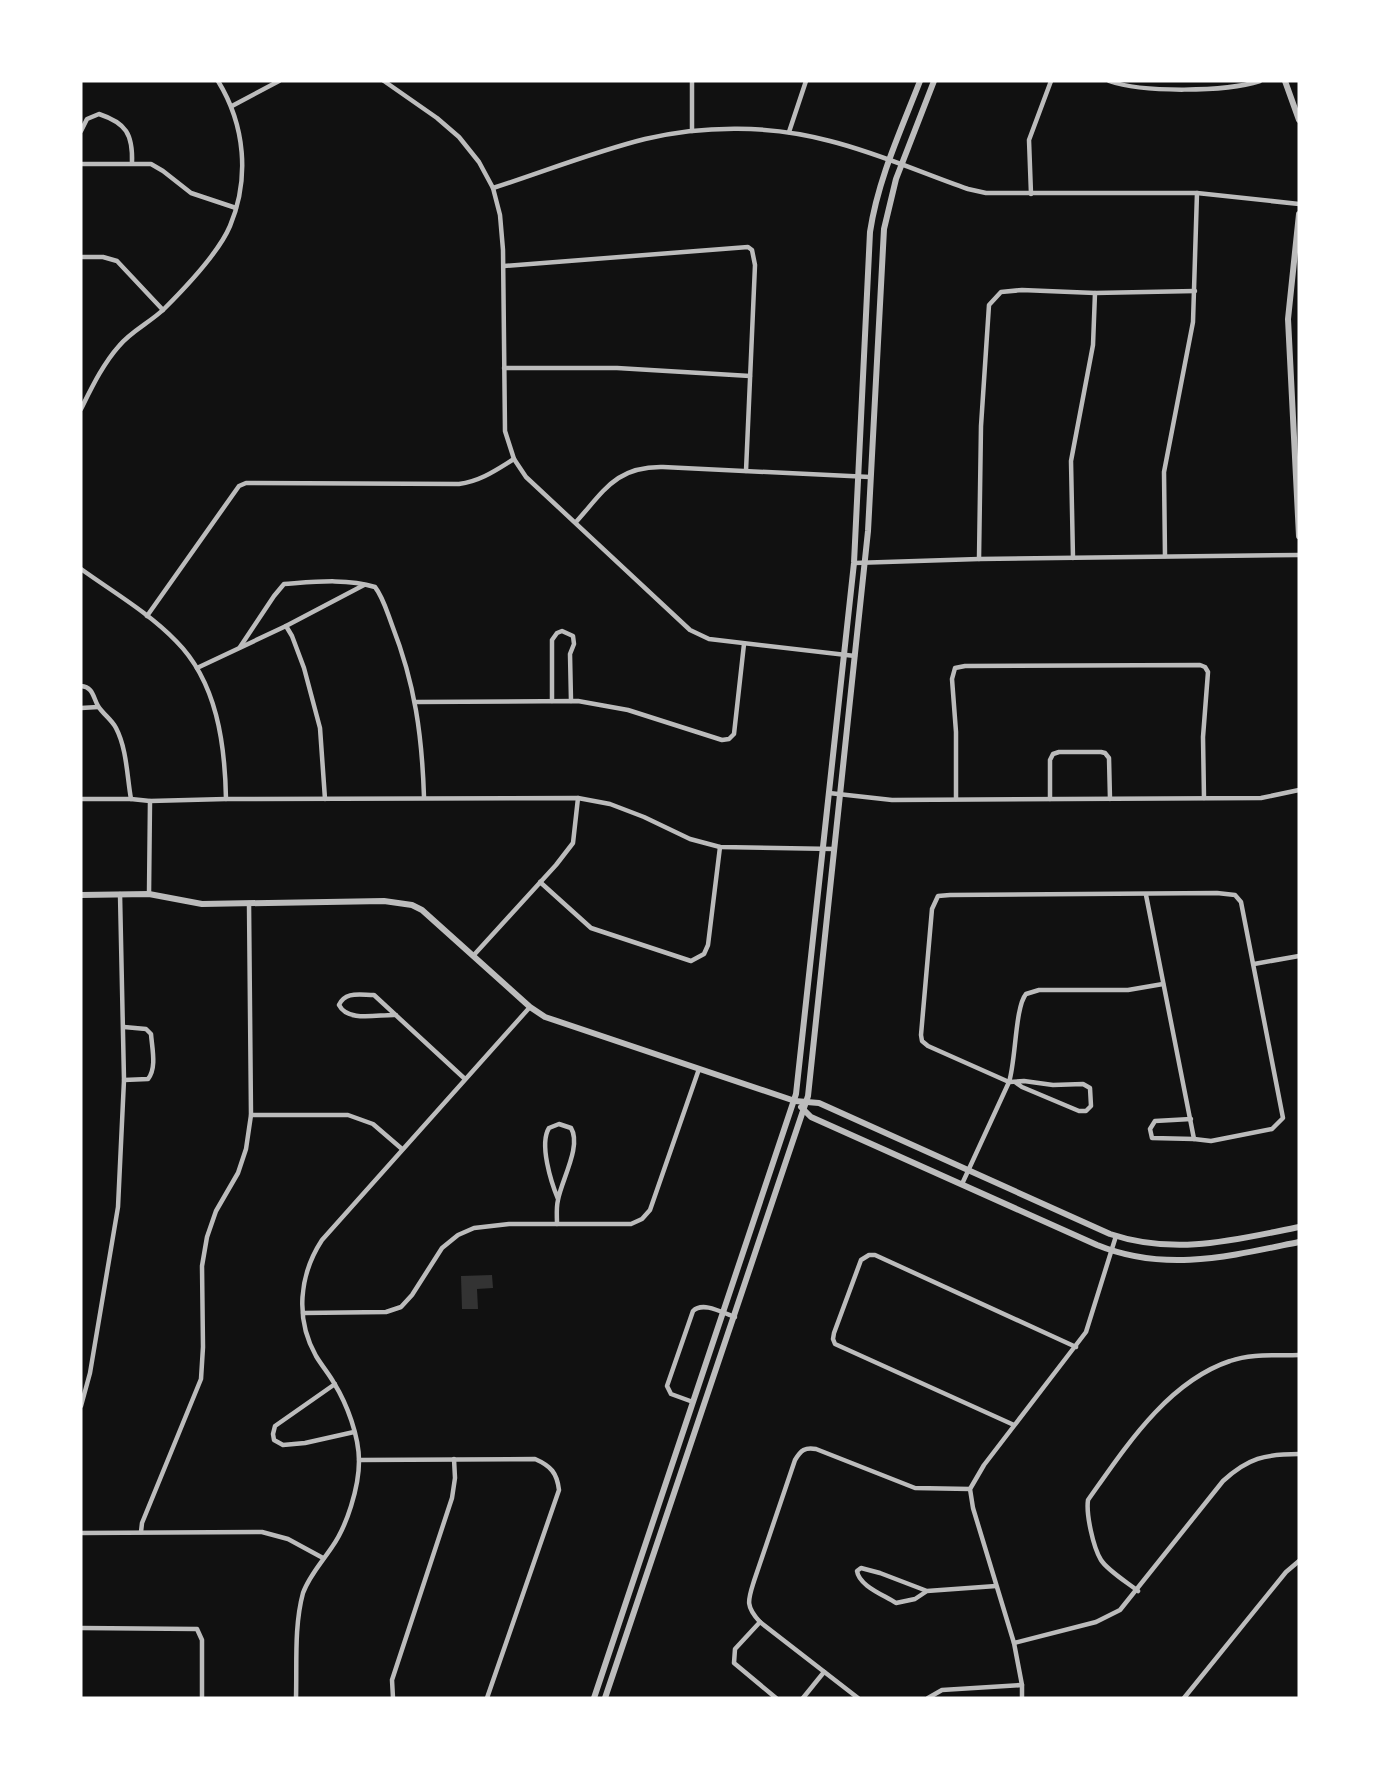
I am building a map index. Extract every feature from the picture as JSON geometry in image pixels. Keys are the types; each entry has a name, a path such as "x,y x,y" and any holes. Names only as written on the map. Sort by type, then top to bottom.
{"street":[{"path":"81,409 102,370 120,344 163,310 219,244 230,227 243,171 240,135 232,106 219,81"},
{"path":"232,106 279,81"},
{"path":"384,81 453,130 473,153 493,188 500,214 504,266 505,431 514,459 526,477 690,630 710,639 855,656"},
{"path":"692,81 693,131"},
{"path":"789,132 806,81"},
{"path":"594,1698 795,1101 854,563 869,246 876,205 889,160 920,81"},
{"path":"605,1698 807,1101 865,563 882,244 889,203 934,81"},
{"path":"1031,194 1029,140 1051,81"},
{"path":"1109,81 1119,85 1149,89 1222,88 1260,81"},
{"path":"1285,81 1299,120"},
{"path":"81,131 87,119 99,114 124,126 129,137 132,163"},
{"path":"493,188 645,139 693,131 750,129 789,132 829,140 978,192 994,194 1197,193 1299,204"},
{"path":"81,164 151,164 191,193 236,208"},
{"path":"1165,556 1164,472 1191,332 1195,291 1197,193"},
{"path":"1299,214 1288,319 1299,536"},
{"path":"504,266 748,247 753,250 755,265 746,471"},
{"path":"81,257 103,257 117,261 163,310"},
{"path":"979,559 981,426 988,305 1001,292 1011,291 1195,291"},
{"path":"1073,558 1071,461 1093,345 1095,292"},
{"path":"504,368 617,368 750,376"},
{"path":"147,616 239,486 246,483 459,484 474,482 488,476 514,459"},
{"path":"576,522 611,483 640,468 870,477"},
{"path":"854,563 1299,555"},
{"path":"81,569 147,616 177,641 197,668 221,732 226,799"},
{"path":"240,646 284,584 320,582 366,584 375,587 382,598 398,639 416,702 424,797"},
{"path":"197,668 286,626 366,584"},
{"path":"286,626 304,668 320,728 325,799"},
{"path":"552,701 552,640 557,633 562,631 573,636 574,644 570,654 571,701"},
{"path":"416,702 571,701 628,710 722,740 729,739 734,734 744,644"},
{"path":"956,799 956,736 952,679 956,668 965,666 1146,665 1200,665 1208,672 1203,737 1204,798"},
{"path":"81,686 87,686 94,695 98,707 110,718 118,731 131,799"},
{"path":"81,708 98,707"},
{"path":"1050,799 1051,758 1059,752 1107,754 1110,761 1110,798"},
{"path":"829,793 892,800 1265,798 1299,790"},
{"path":"81,799 150,801 424,797 578,798 610,804 690,838 720,847 834,849"},
{"path":"473,956 573,843 578,798"},
{"path":"149,894 150,801"},
{"path":"540,882 591,928 691,961 704,954 708,945 720,847"},
{"path":"1016,1082 1022,1087 1079,1111 1086,1111 1090,1106 1090,1088 1086,1085 1024,1081 1009,1082 928,1046 922,1041 932,909 938,896 1217,893 1235,895 1241,902 1283,1118 1272,1129 1211,1141 1152,1138 1150,1130 1155,1121 1191,1119"},
{"path":"81,1406 90,1373 118,1207 124,1080 120,894"},
{"path":"81,895 149,894 202,904 384,901 412,905 422,910 530,1007 545,1017 795,1101 819,1103 1116,1236 1155,1244 1193,1246 1299,1227"},
{"path":"1146,895 1194,1139"},
{"path":"141,1532 142,1523 201,1379 202,1266 207,1238 216,1211 238,1173 246,1149 251,1115 249,903"},
{"path":"1254,964 1299,956"},
{"path":"962,1184 1014,1067 1020,1005 1023,997 1029,992 1128,990 1163,984"},
{"path":"396,1016 350,1015 342,1012 339,1005 348,994 374,995 465,1079"},
{"path":"296,1698 301,1605 309,1580 341,1532 350,1511 359,1461 354,1432 346,1407 308,1339 303,1313 303,1284 308,1264 322,1240 530,1007"},
{"path":"124,1027 146,1029 151,1034 153,1064 152,1074 148,1079 124,1080"},
{"path":"303,1313 386,1312 401,1307 412,1295 442,1248 458,1235 474,1228 490,1225 631,1224 642,1219 650,1210 699,1069"},
{"path":"795,1101 811,1117 1112,1250 1150,1259 1192,1261 1223,1258 1299,1242"},
{"path":"251,1115 348,1115 373,1124 402,1149"},
{"path":"557,1224 558,1199 576,1138 571,1128 560,1124 549,1128 544,1138 551,1182 558,1199"},
{"path":"1022,1698 1022,1685 1014,1643 973,1508 970,1489 984,1465 1076,1347 1089,1324 1116,1236"},
{"path":"1014,1425 835,1344 834,1333 861,1260 868,1255 875,1256 1076,1347"},
{"path":"693,1402 672,1395 668,1390 668,1384 694,1309 702,1306 735,1317"},
{"path":"1138,1591 1101,1561 1090,1528 1088,1500 1158,1409 1174,1392 1190,1381 1230,1361 1259,1356 1299,1355"},
{"path":"335,1384 275,1426 274,1440 283,1445 305,1443 354,1432"},
{"path":"858,1698 760,1622 752,1613 748,1601 795,1460 800,1451 807,1448 816,1449 915,1488 970,1489"},
{"path":"1014,1643 1096,1622 1120,1610 1138,1591 1223,1481 1238,1467 1256,1458 1273,1454 1299,1454"},
{"path":"393,1698 392,1680 452,1498 455,1478 454,1459"},
{"path":"359,1461 535,1459 552,1469 558,1480 559,1490 488,1698"},
{"path":"81,1533 262,1532 288,1539 323,1558"},
{"path":"1184,1698 1286,1572 1299,1561"},
{"path":"927,1591 915,1599 896,1602 865,1583 857,1571 861,1568 880,1573 927,1591 996,1586"},
{"path":"760,1622 735,1649 734,1663 776,1698"},
{"path":"81,1628 197,1629 202,1640 202,1698"},
{"path":"803,1698 824,1672"},
{"path":"928,1698 942,1690 1022,1685"}],"shaded area":[{"path":"492,1275 493,1288 477,1289 478,1309 462,1309 461,1276"}]}
